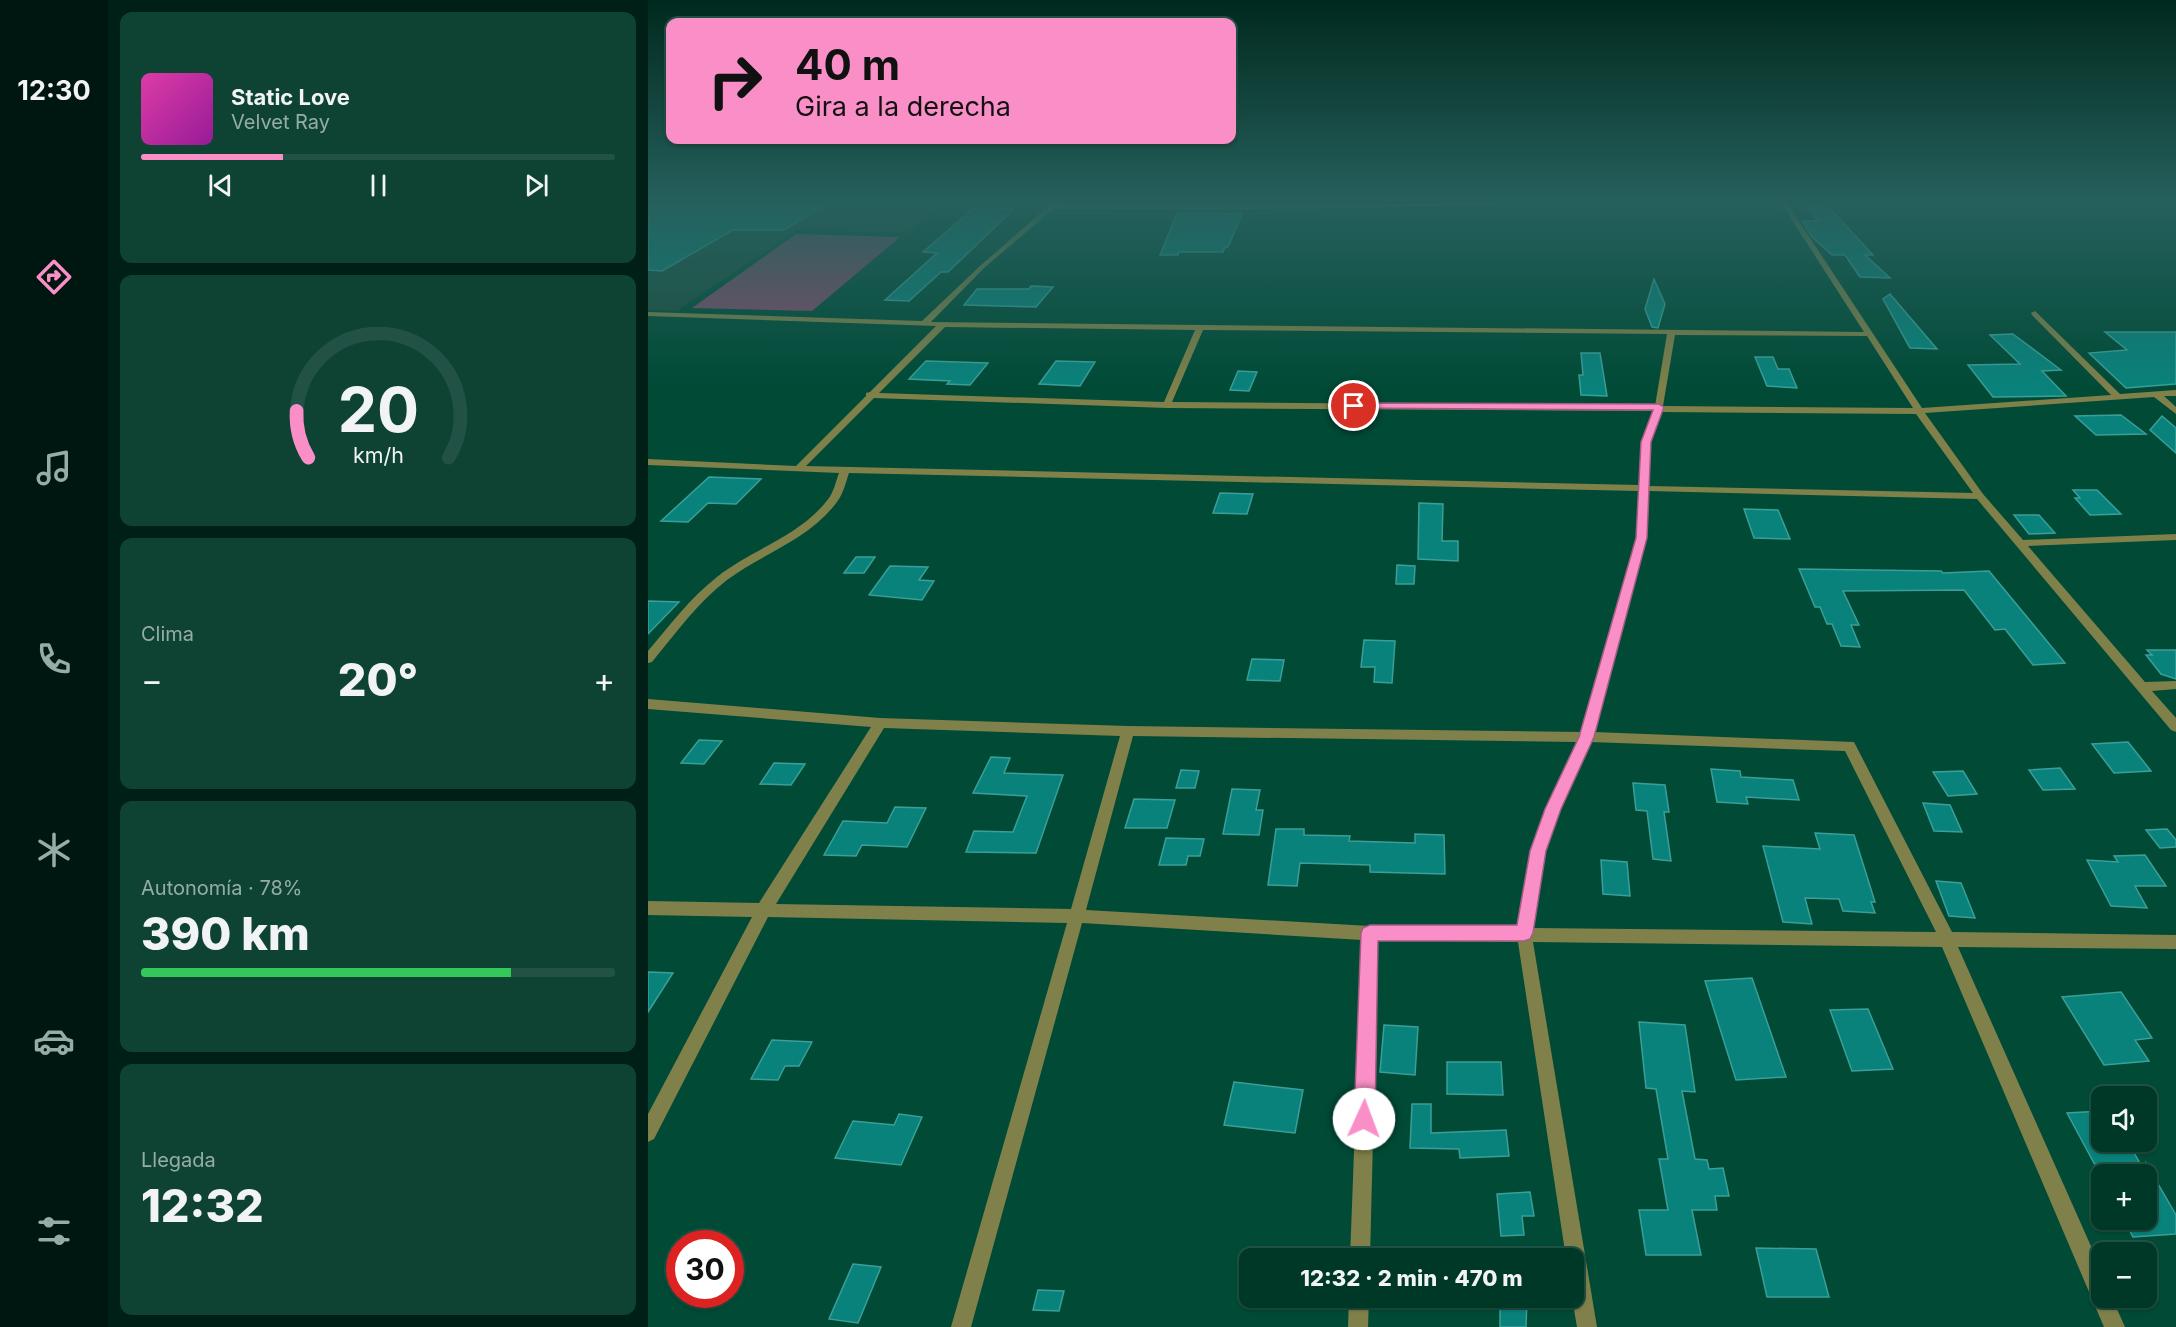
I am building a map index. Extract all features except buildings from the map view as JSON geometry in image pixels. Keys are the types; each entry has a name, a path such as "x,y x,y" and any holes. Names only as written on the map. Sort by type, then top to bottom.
{"street":[{"path":"925,323 983,265"},
{"path":"1825,265 1919,411 1980,496 2176,728"},
{"path":"2034,313 2119,398"},
{"path":"648,314 942,325 1199,330 1870,334"},
{"path":"798,469 869,395 942,325"},
{"path":"1167,405 1199,330"},
{"path":"1587,1327 1524,933 1538,851 1553,809 1586,737 1642,538 1646,488 1646,442 1659,407 1671,334"},
{"path":"869,395 1167,405 1659,407 1919,411 2176,393"},
{"path":"2157,395 2176,411"},
{"path":"648,462 798,469 1980,496"},
{"path":"648,659 708,589 729,573 806,527 833,500 845,470"},
{"path":"2019,543 2176,537"},
{"path":"2142,687 2176,686"},
{"path":"648,704 880,723 1128,731 1586,737 1849,746 1947,939 2091,1272"},
{"path":"2162,710 2176,710"},
{"path":"648,1133 763,911 880,723"},
{"path":"961,1327 1128,731"},
{"path":"648,908 1076,916 1370,933 2176,942"},
{"path":"1360,1248 1370,933"},
{"path":"1358,1327 1359,1308"},
{"path":"2107,1308 2115,1327"}],"shaded area":[{"path":"648,265 745,265 677,311 648,310"},
{"path":"753,265 867,265 812,311 692,308"}],"route":[{"path":"1354,406 1659,407 1646,442 1646,488 1642,538 1586,737 1553,809 1538,851 1524,933 1370,933 1364,1119"}]}
